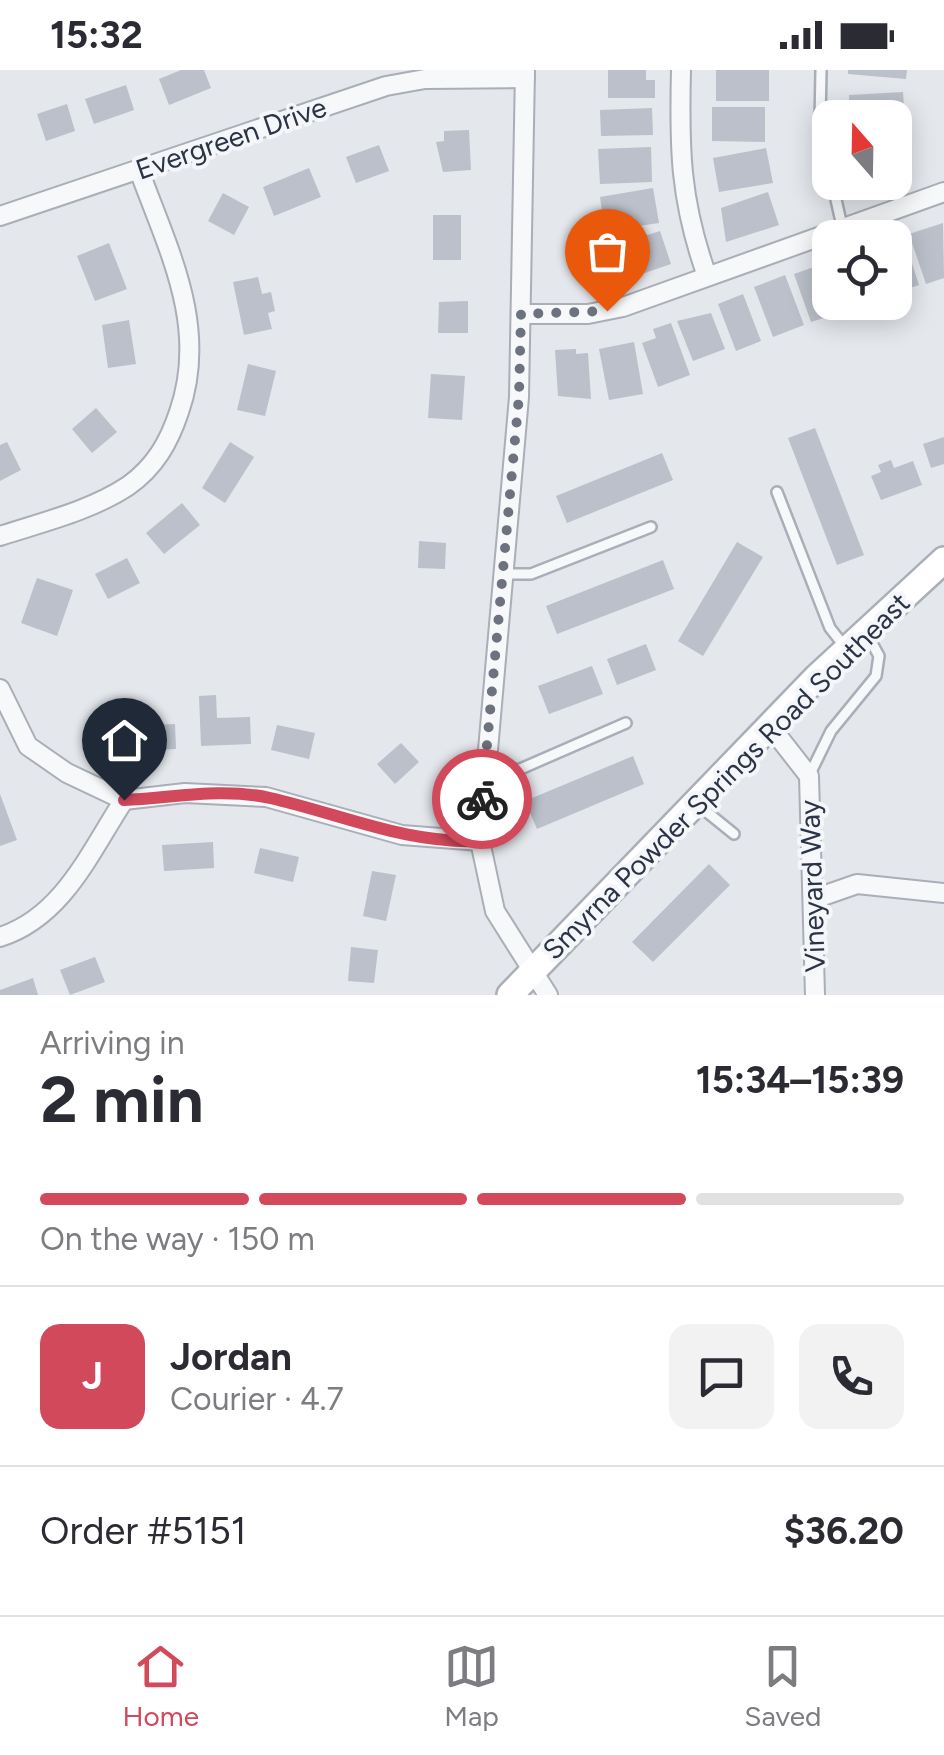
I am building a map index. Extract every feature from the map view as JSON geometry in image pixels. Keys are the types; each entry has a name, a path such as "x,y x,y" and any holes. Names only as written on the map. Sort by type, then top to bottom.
{"street":[{"path":"681,70 681,185 688,224 707,276"},
{"path":"525,74 519,396 484,760 480,841 495,911 517,952 534,970 548,995"},
{"name":"Evergreen Drive","path":"0,216 396,83 525,74"},
{"path":"0,536 77,511 126,486 148,470 165,447 177,420 191,369 190,316 138,170"},
{"path":"860,220 944,192"},
{"path":"521,314 607,311 812,237"},
{"name":"Smyrna Powder Springs Road Southeast","path":"510,995 770,726 944,560"},
{"path":"0,689 28,746 67,774 124,800 184,794 266,797 402,835 480,841"},
{"path":"770,726 809,776"},
{"name":"Vineyard Way","path":"809,776 816,995"},
{"path":"0,936 46,914 124,800"},
{"path":"814,899 857,884 944,893"}],"lane":[{"path":"820,100 821,70"},
{"path":"777,492 830,628 879,656 876,676 831,731 809,776"},
{"path":"502,574 531,574 651,527"},
{"path":"484,760 518,770 626,722"},
{"path":"696,803 734,834"}],"building":[{"path":"181,70 204,70 211,88 169,105 159,79"},
{"path":"608,70 646,70 646,80 655,80 655,98 608,98"},
{"path":"716,70 769,70 769,101 716,101"},
{"path":"848,70 907,70 906,79 848,74"},
{"path":"126,85 134,110 94,124 85,99"},
{"path":"903,92 904,100 849,100 849,95"},
{"path":"67,104 75,131 46,141 37,114"},
{"path":"712,107 765,107 765,142 712,141"},
{"path":"652,108 653,135 601,136 600,110"},
{"path":"469,130 471,170 443,172 436,142 444,141 444,131"},
{"path":"379,145 389,171 356,183 346,157"},
{"path":"651,147 652,182 600,184 598,149"},
{"path":"766,148 773,183 719,192 713,158"},
{"path":"309,168 321,197 274,216 263,187"},
{"path":"653,188 659,223 605,231 600,197"},
{"path":"768,192 779,225 726,242 721,208"},
{"path":"223,193 249,207 234,235 208,221"},
{"path":"433,215 461,215 461,260 433,260"},
{"path":"943,223 944,278 926,284 912,233"},
{"path":"660,231 671,264 633,277 628,262 616,265 610,247"},
{"path":"109,243 127,289 95,301 77,256"},
{"path":"912,264 919,285 912,287"},
{"path":"812,268 812,320 817,320 811,322 794,274"},
{"path":"785,275 804,325 773,337 754,287"},
{"path":"258,277 262,294 271,292 275,311 268,313 272,329 244,335 233,282"},
{"path":"743,294 761,341 736,351 718,304"},
{"path":"468,301 468,333 438,333 439,302"},
{"path":"711,313 725,349 693,361 677,321"},
{"path":"129,320 136,364 108,368 102,325"},
{"path":"671,323 690,375 658,387 642,343 656,338 653,329"},
{"path":"634,342 643,394 609,400 599,349"},
{"path":"576,349 576,354 588,353 591,399 558,396 555,350"},
{"path":"248,364 276,371 265,416 237,410"},
{"path":"431,374 465,376 462,420 428,418"},
{"path":"96,408 117,432 92,453 72,429"},
{"path":"815,428 864,555 837,565 788,438"},
{"path":"944,437 944,464 931,468 923,444"},
{"path":"7,442 21,470 0,481 0,445"},
{"path":"230,442 254,457 225,503 202,488"},
{"path":"662,453 673,480 567,523 556,496"},
{"path":"891,460 894,468 913,461 922,485 881,500 871,476 881,472 878,465"},
{"path":"182,503 200,525 164,554 146,533"},
{"path":"419,541 446,543 445,569 418,568"},
{"path":"737,542 763,557 703,656 678,641"},
{"path":"127,558 140,583 108,599 95,574"},
{"path":"663,560 674,589 557,634 546,606"},
{"path":"37,578 73,590 57,636 21,623"},
{"path":"646,644 656,670 617,685 607,659"},
{"path":"592,666 603,694 549,714 538,686"},
{"path":"216,695 217,718 250,717 251,744 201,746 199,696"},
{"path":"175,724 176,749 131,751 131,726"},
{"path":"277,725 315,733 309,759 271,750"},
{"path":"401,743 419,762 395,784 377,764"},
{"path":"633,756 644,784 537,829 525,801"},
{"path":"0,794 17,840 0,846"},
{"path":"213,842 214,868 164,871 162,845"},
{"path":"260,848 299,857 293,882 254,873"},
{"path":"709,864 730,885 653,962 632,942"},
{"path":"372,871 396,875 386,921 363,916"},
{"path":"351,947 378,950 374,983 348,981"},
{"path":"95,957 105,982 70,995 60,970"},
{"path":"33,978 38,995 0,995 0,990"}],"way so far":[{"path":"482,799 519,396 521,314 607,311"}],"route":[{"path":"124,800 221,793 266,797 402,835 456,842 480,841 482,799"}]}
